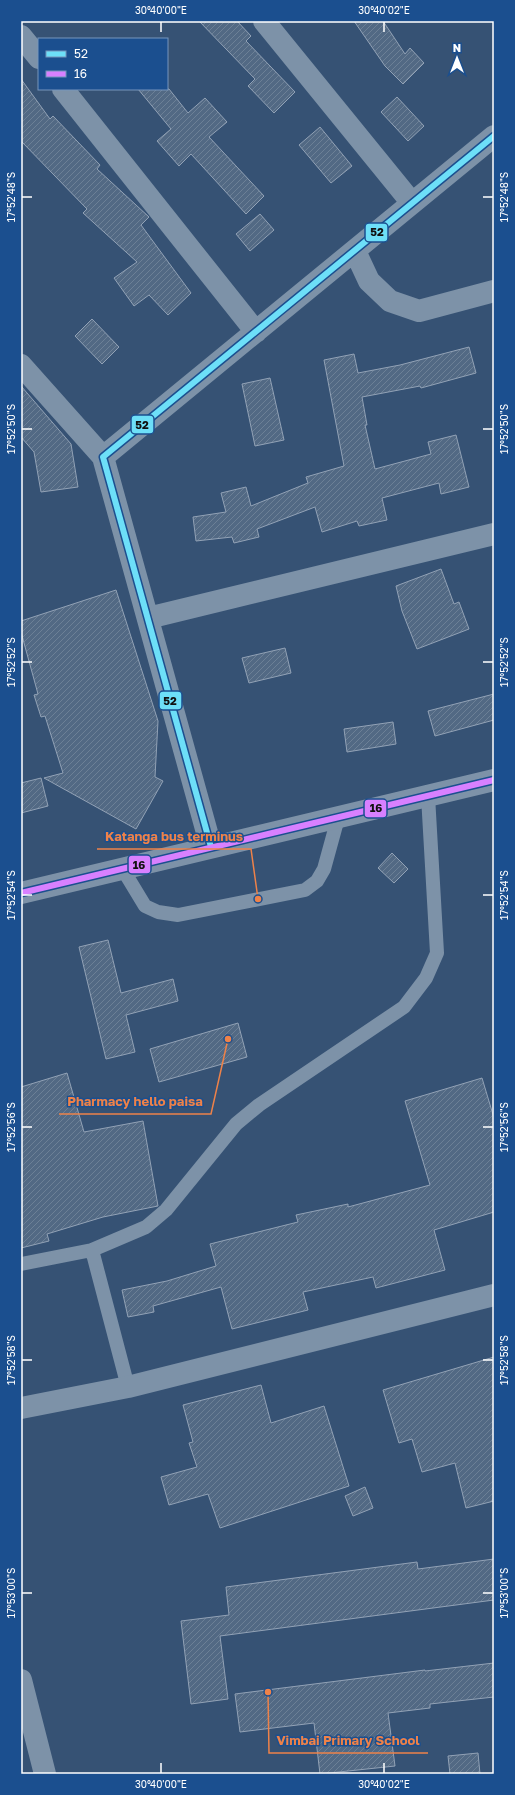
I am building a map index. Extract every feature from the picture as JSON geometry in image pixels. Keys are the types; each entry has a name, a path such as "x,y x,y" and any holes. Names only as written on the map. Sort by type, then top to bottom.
{"street":[{"path":"264,21 412,203"},
{"path":"21,36 38,57"},
{"path":"64,90 256,332"},
{"path":"103,457 494,136"},
{"path":"355,251 369,281 390,301 419,311 494,291"},
{"path":"21,365 103,457 211,847"},
{"path":"148,618 494,534"},
{"path":"21,893 494,780"},
{"path":"21,1408 128,1387 494,1295"},
{"path":"21,1680 27,1733 45,1774"}],"lane":[{"path":"21,1264 92,1250 146,1227 166,1210 236,1124 259,1106 404,1007 426,978 437,953 428,796"},
{"path":"122,868 145,906 158,912 178,915 305,890 317,881 324,869 338,818"},
{"path":"92,1250 128,1387"}],"building":[{"path":"199,21 237,21 251,36 246,41 295,92 274,113 248,86 255,79"},
{"path":"354,21 383,21 405,54 410,48 424,63 403,84 385,66"},
{"path":"21,79 50,119 53,116 100,165 97,169 149,217 141,225 191,293 168,315 149,295 134,306 114,278 137,262 83,213 87,209 21,141"},
{"path":"169,89 188,113 205,98 227,122 209,137 264,196 246,214 191,154 179,166 157,141 171,129 139,90"},
{"path":"397,97 424,126 408,141 381,112"},
{"path":"320,127 352,166 331,183 299,145"},
{"path":"260,214 274,230 250,251 236,234"},
{"path":"92,319 119,347 102,364 75,336"},
{"path":"469,347 476,373 421,388 420,386 362,397 367,425 365,425 375,469 431,454 428,442 456,435 469,487 441,494 439,483 382,498 387,520 359,526 357,521 322,532 315,507 257,529 259,537 234,543 232,537 196,541 193,517 226,512 221,493 246,487 251,506 308,483 306,477 344,466 324,360 354,354 358,373 400,365"},
{"path":"270,378 284,440 255,446 242,384"},
{"path":"21,386 71,444 78,487 41,492 34,452 21,437"},
{"path":"441,569 454,604 459,602 469,629 417,649 402,611 396,586"},
{"path":"116,590 158,721 155,777 163,781 136,829 44,778 63,773 45,716 41,717 34,695 38,694 21,632 21,621"},
{"path":"285,648 291,673 249,683 242,658"},
{"path":"494,694 494,720 435,736 428,711"},
{"path":"393,722 396,744 347,752 344,729"},
{"path":"41,778 48,806 21,813 21,783"},
{"path":"392,853 408,869 394,883 378,868"},
{"path":"108,940 121,993 173,979 178,1001 126,1015 135,1052 106,1059 79,947"},
{"path":"238,1023 247,1057 159,1082 150,1049"},
{"path":"67,1073 84,1132 143,1121 158,1206 103,1217 47,1234 49,1241 21,1248 21,1087"},
{"path":"482,1078 494,1118 494,1212 434,1230 445,1270 376,1288 373,1277 303,1292 308,1310 232,1329 221,1287 153,1306 154,1312 128,1317 122,1290 167,1281 216,1266 210,1244 298,1222 296,1215 348,1204 348,1207 430,1185 405,1101"},
{"path":"494,1357 494,1501 466,1508 455,1463 422,1472 412,1439 399,1443 383,1390"},
{"path":"261,1385 271,1423 324,1406 349,1486 220,1528 208,1494 169,1505 161,1477 197,1467 189,1443 193,1442 183,1405"},
{"path":"365,1487 373,1508 353,1516 345,1496"},
{"path":"494,1559 494,1600 220,1636 228,1699 191,1704 181,1621 229,1615 226,1587 417,1562 418,1569"},
{"path":"494,1663 494,1697 430,1704 430,1708 388,1713 395,1766 320,1774 314,1723 240,1732 235,1694 425,1670"},
{"path":"478,1753 480,1774 450,1774 448,1756"}],"transit line":[{"name":"52","path":"211,847 103,457 494,136"},
{"name":"16","path":"21,893 494,780"}],"place":[{"name":"Katanga bus terminus","path":"258,899"},
{"name":"Pharmacy hello paisa","path":"228,1039"},
{"name":"Vimbai Primary School","path":"268,1692"}]}
